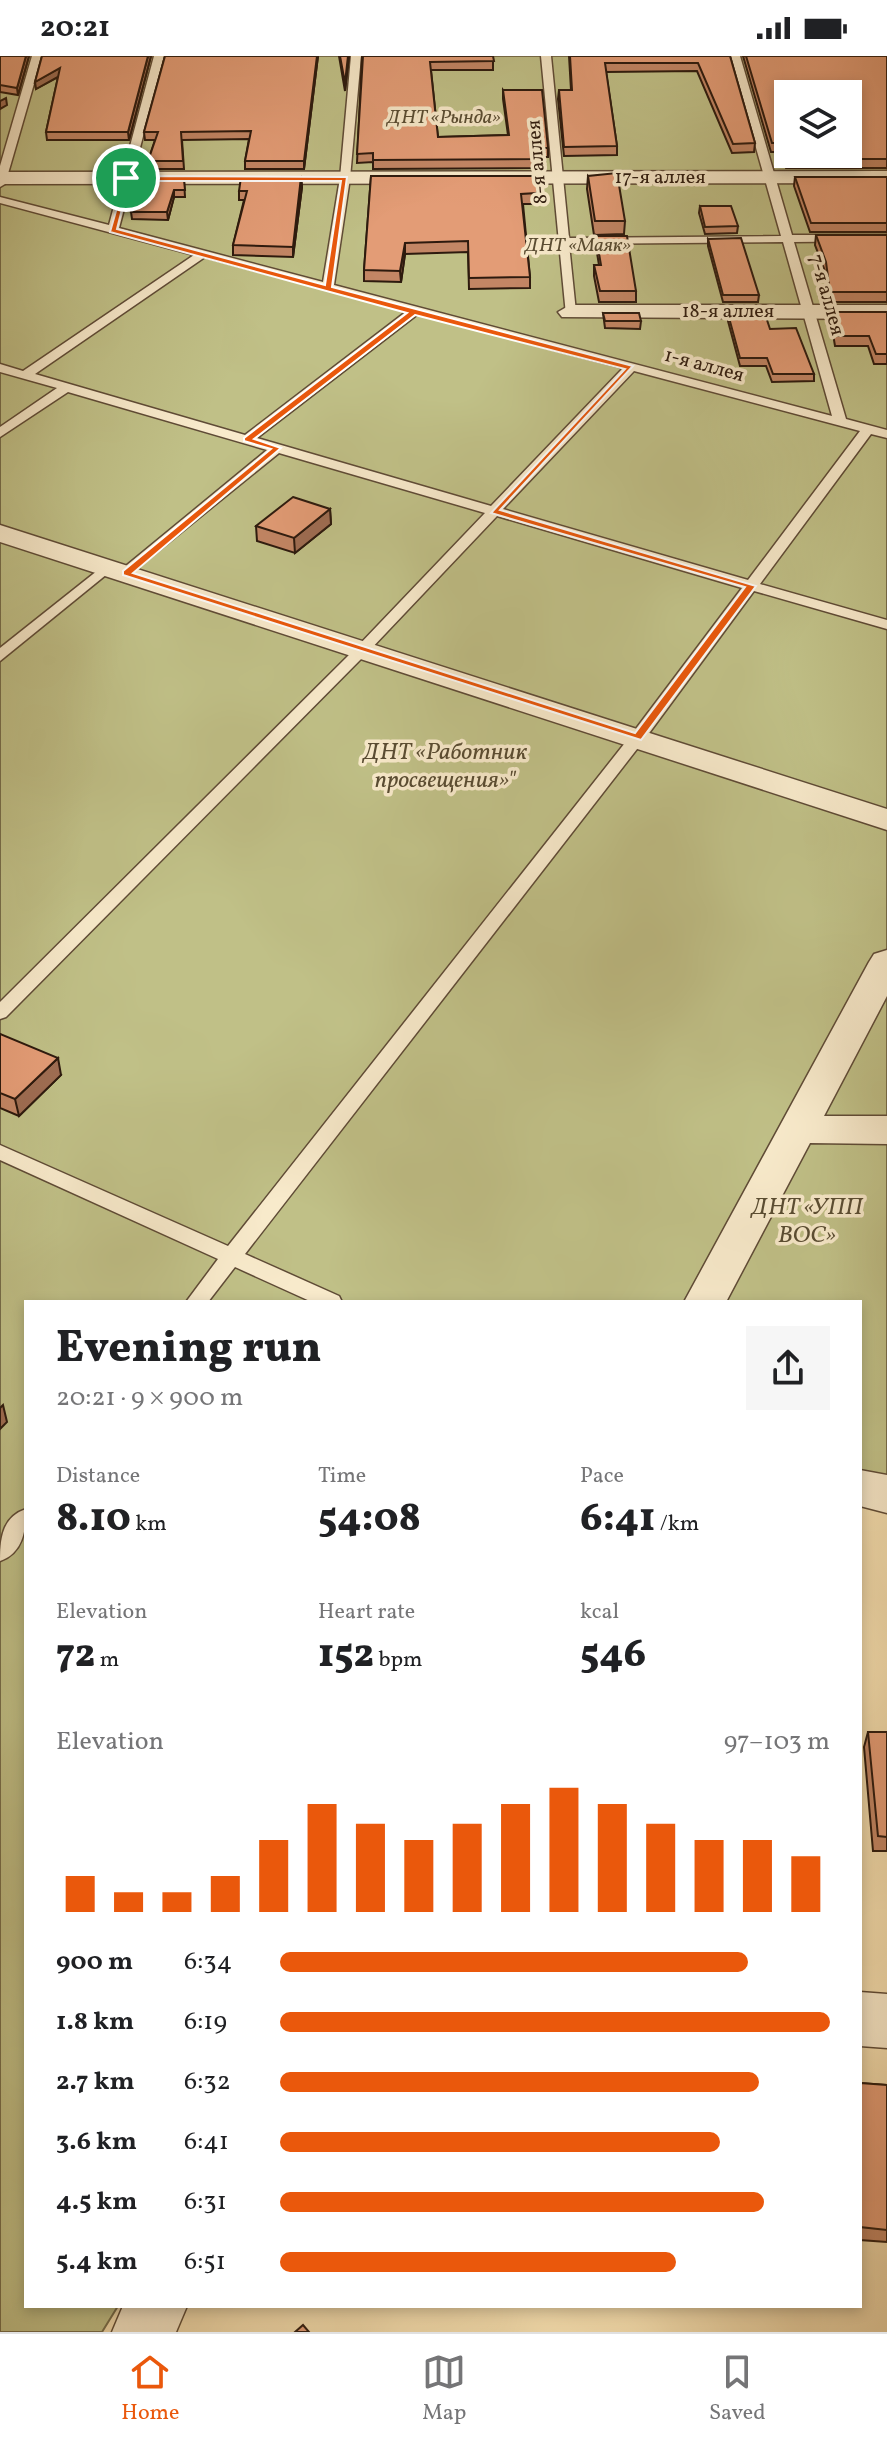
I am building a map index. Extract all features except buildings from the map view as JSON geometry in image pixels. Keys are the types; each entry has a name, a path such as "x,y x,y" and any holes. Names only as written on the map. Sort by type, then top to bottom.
{"street":[{"name":"17-я аллея","path":"1,188 126,178 887,177"},
{"name":"18-я аллея","path":"570,312 887,312"},
{"path":"0,533 887,820"},
{"path":"706,1300 887,962"},
{"path":"797,1129 887,1130"},
{"path":"862,1488 887,1494"},
{"path":"862,2019 887,2021"},
{"path":"142,2332 156,2308"}],"lane":[{"path":"1,188 18,101 37,56 51,56"},
{"path":"113,230 159,56"},
{"path":"328,288 345,178 356,56"},
{"name":"8-я аллея","path":"546,56 570,312"},
{"name":"7-я аллея","path":"735,56 841,424"},
{"name":"1-я аллея","path":"1,188 113,230 413,312 887,434"},
{"path":"562,241 887,238"},
{"path":"25,375 202,254"},
{"path":"247,440 413,312"},
{"path":"0,368 887,625"},
{"path":"0,1013 363,649 630,368"},
{"path":"0,433 67,387"},
{"path":"198,1300 638,737 867,430"},
{"path":"0,656 277,448"},
{"path":"0,1152 328,1300"},
{"path":"0,1551 24,1521"}],"green space":[{"name":"ДНТ «Работник просвещения»\"","path":"0,56 887,56 887,1498 862,1493 862,1300 24,1300 24,2308 117,2308 102,2332 0,2332"}],"route":[{"path":"126,178 113,230 413,312 630,368 494,511 751,586 638,737 126,573 277,448 247,440 413,312 328,288 345,178 126,178"}],"park label":[{"name":"ДНТ «Рында»","path":"444,118"},
{"name":"ДНТ «Маяк»","path":"578,246"},
{"name":"ДНТ «УПП ВОС»","path":"807,1222"}]}
